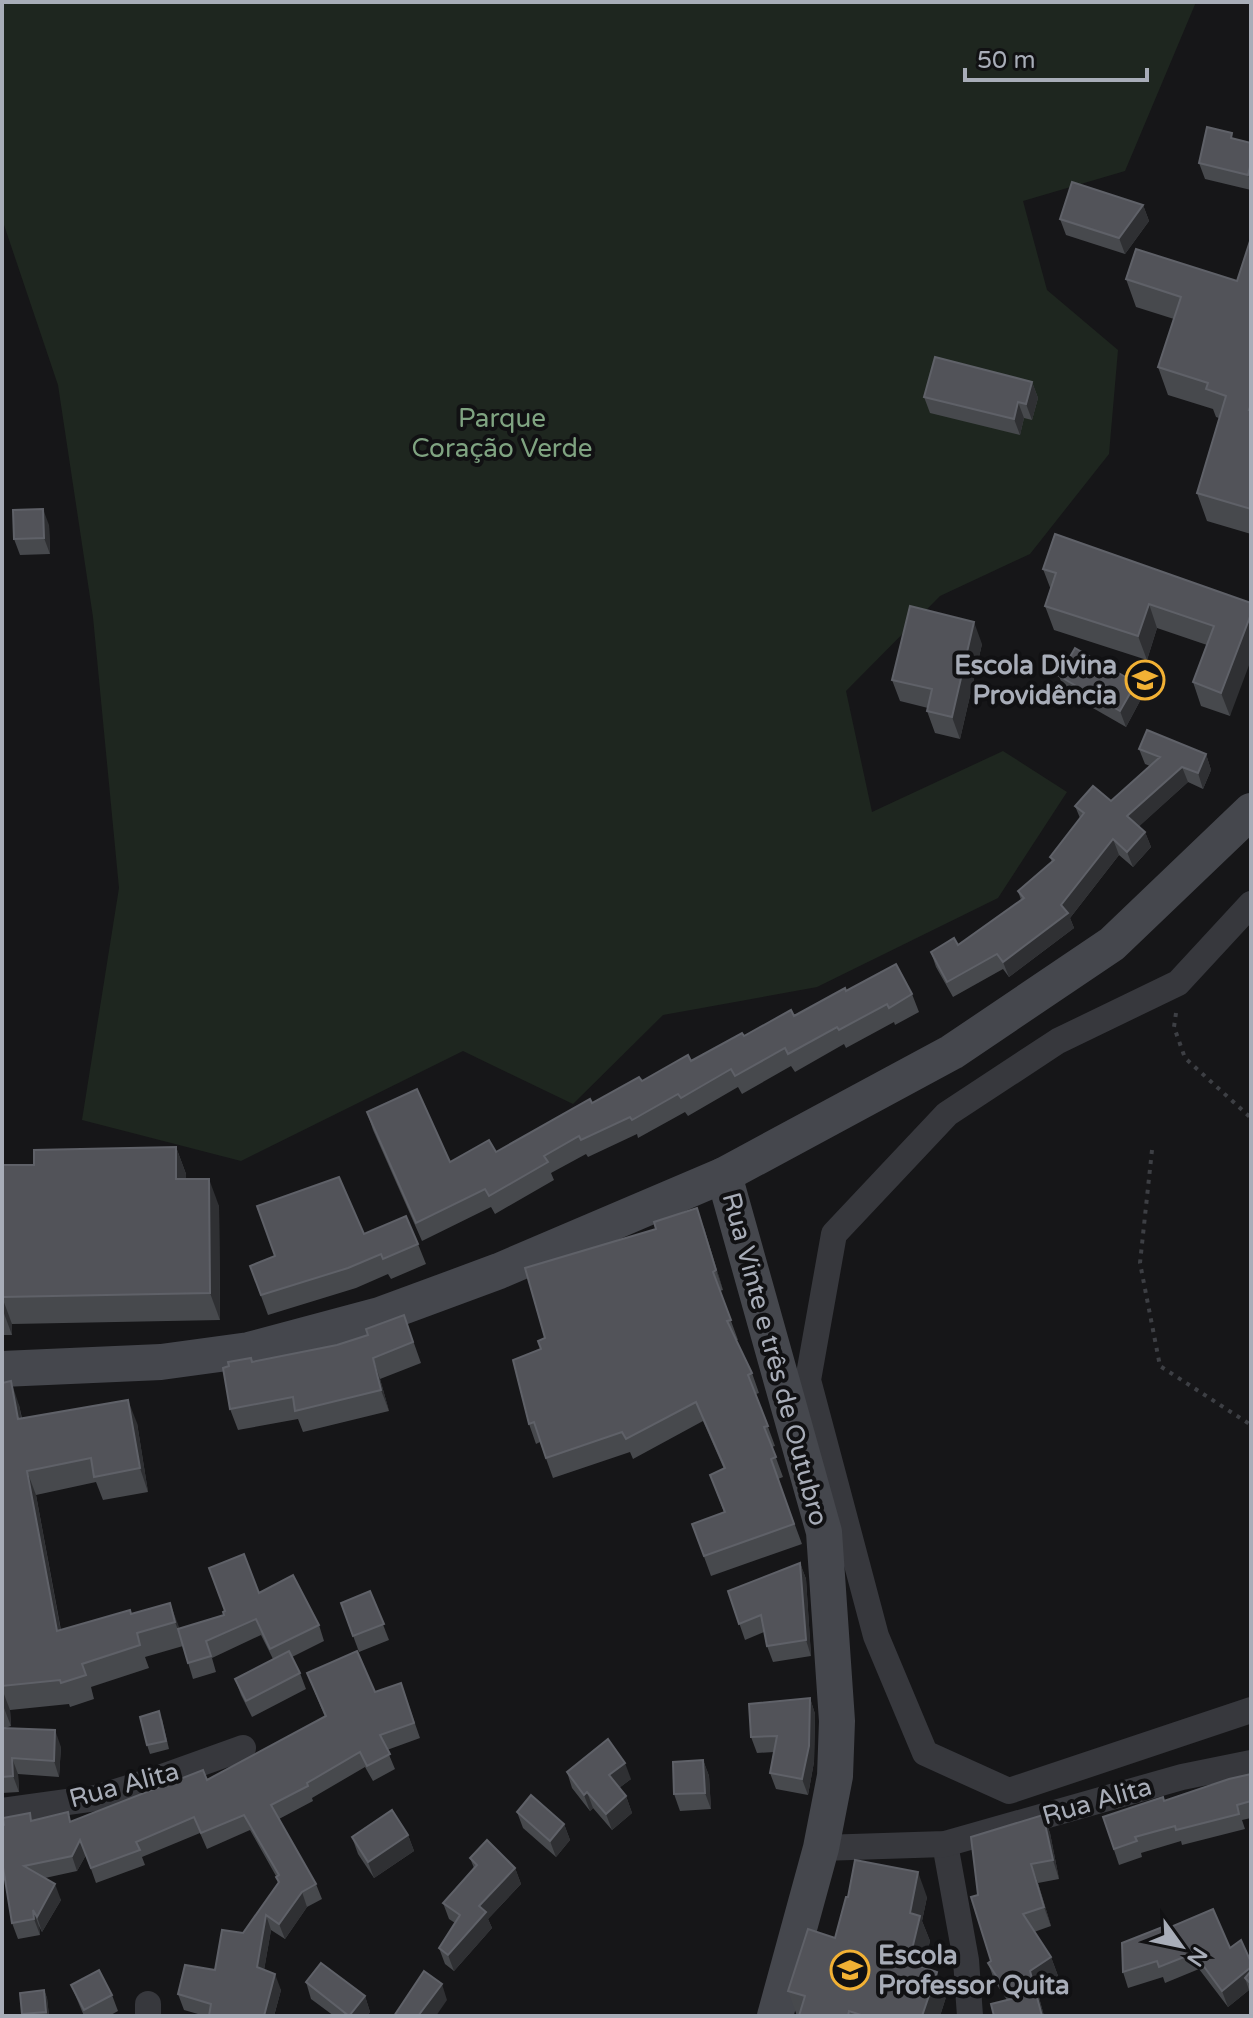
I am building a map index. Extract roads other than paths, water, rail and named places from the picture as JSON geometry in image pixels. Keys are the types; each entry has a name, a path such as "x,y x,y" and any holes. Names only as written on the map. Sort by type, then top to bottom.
{"main road":[{"path":"2,1369 161,1362 249,1350 380,1315 499,1271 724,1175 952,1052 1112,944 1251,811"},
{"name":"Rua Vinte e três de Outubro","path":"724,1175 824,1532 837,1721 835,1776 821,1848 775,2016"}],"street":[{"path":"1251,904 1178,983 1058,1041 947,1114 834,1234 808,1380 876,1636 925,1753 1009,1791 1251,1710"},
{"name":"Rua Alita","path":"2,1811 96,1798 243,1748"},
{"name":"Rua Alita","path":"821,1848 945,1844 1182,1777 1251,1763"},
{"path":"945,1844 966,1960 970,2016"}],"place":[{"name":"Escola Divina Providência","path":"1145,680"},
{"name":"Escola Professor Quita","path":"850,1970"}],"park label":[{"name":"Parque Coração Verde","path":"502,433"}]}
